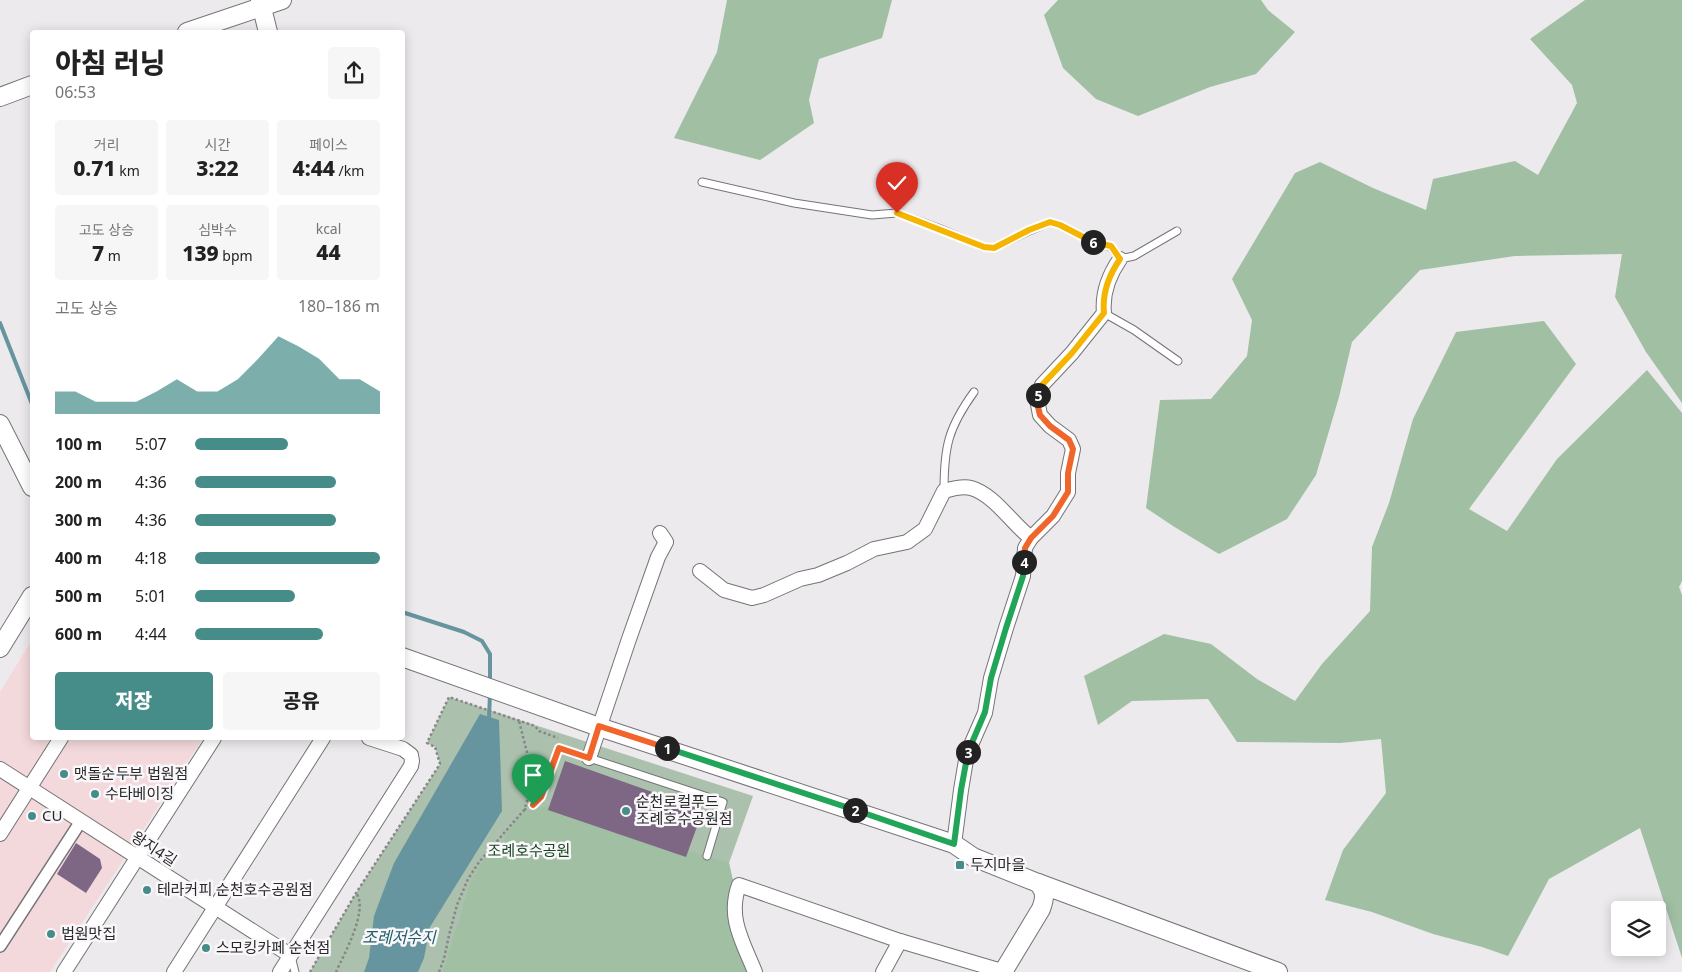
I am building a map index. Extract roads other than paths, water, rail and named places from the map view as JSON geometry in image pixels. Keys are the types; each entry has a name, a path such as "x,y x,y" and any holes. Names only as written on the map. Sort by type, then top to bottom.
{"street":[{"path":"192,30 261,3 282,0"},
{"path":"261,3 268,30"},
{"path":"0,97 30,87"},
{"path":"954,844 967,754 985,712 991,678 1023,576 1025,548 1031,538 1053,516 1068,492 1068,473 1073,449 1069,440 1050,426 1040,415 1036,399 1042,385 1072,353 1104,313 1103,301 1107,283 1120,259"},
{"path":"0,424 30,483"},
{"path":"700,571 724,590 752,598 764,595 800,579 818,575 847,563 874,549 907,542 925,530 944,491 970,488 987,497 1031,538"},
{"path":"589,758 629,638 658,557 666,542 660,533"},
{"path":"0,648 30,599"},
{"path":"405,658 599,726 954,844 973,857 1278,972"},
{"path":"0,834 60,740"},
{"path":"64,972 213,740"},
{"path":"174,972 321,740"},
{"path":"280,972 410,766 412,761 411,755 404,749 375,740"},
{"name":"왕지4길","path":"0,769 215,908 290,954"},
{"path":"0,946 81,822"},
{"path":"755,972 742,945 736,921 734,905 739,885 900,941 1004,972 1045,899 1044,889 1038,882"},
{"path":"883,972 900,941"}],"lane":[{"path":"702,182 794,204 872,215 897,213 984,247 994,248 1029,230 1050,222 1096,243 1111,246 1120,259 1134,256 1177,231"},
{"path":"1104,313 1134,330 1178,361"},
{"path":"944,491 944,458 952,427 974,392"},
{"path":"559,748 723,802 707,856"},
{"path":"290,954 295,972"}],"water":[{"name":"조례저수지","path":"480,714 499,720 502,811 430,927 424,958 418,972 364,972 369,958 374,916 394,863"}],"waterway":[{"path":"0,323 30,399"},
{"path":"405,613 464,632 482,641 490,654 490,682"},
{"path":"489,717 490,694"}],"place":[{"name":"맷돌순두부 법원점","path":"64,774"},
{"name":"수타베이징","path":"95,794"},
{"name":"순천로컬푸드 조례호수공원점","path":"626,811"},
{"name":"CU","path":"32,816"},
{"name":"두지마을","path":"960,865"},
{"name":"테라커피 순천호수공원점","path":"147,890"},
{"name":"법원맛집","path":"51,934"},
{"name":"스모킹카페 순천점","path":"206,948"}],"park label":[{"name":"조례호수공원","path":"529,851"}]}
